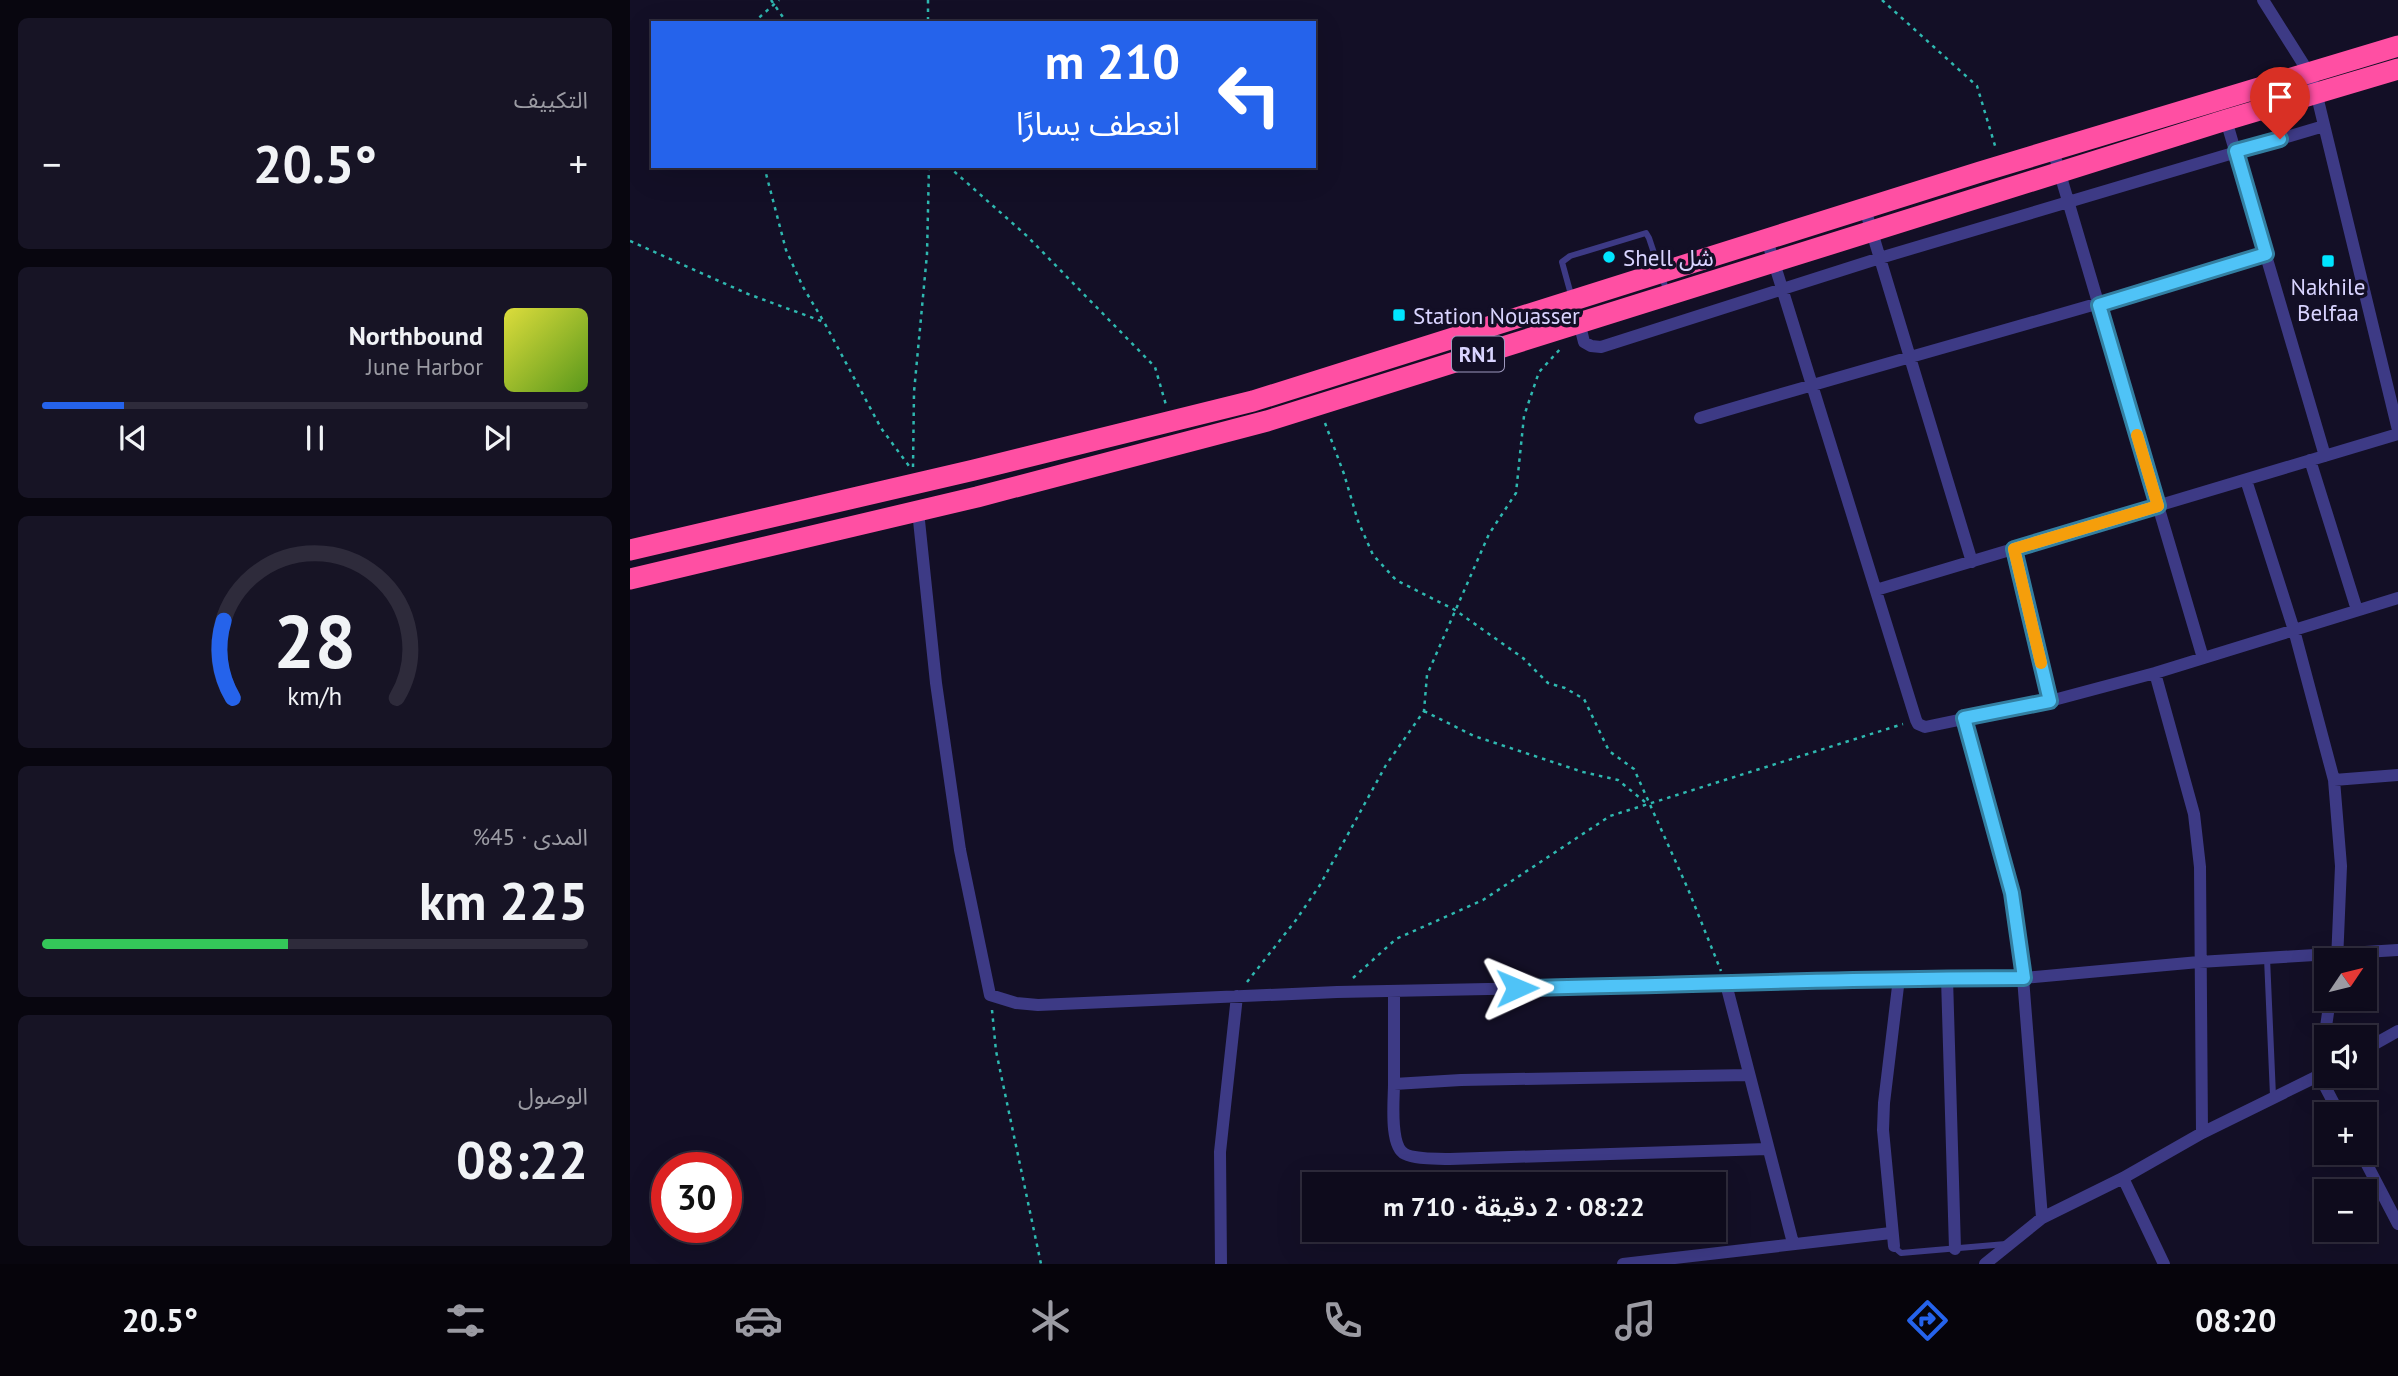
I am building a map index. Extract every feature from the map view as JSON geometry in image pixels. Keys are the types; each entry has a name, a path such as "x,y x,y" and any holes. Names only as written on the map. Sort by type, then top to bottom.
{"highway":[{"name":"RN1","path":"630,579 918,511 1253,425 1580,325 2226,120 2398,46"},
{"name":"RN1","path":"630,550 1253,401 2053,150 2313,82 2398,69"}],"street":[{"path":"1876,590 2398,432 2313,82 2263,0"},
{"path":"2226,120 2325,456"},
{"path":"1580,325 1586,344 1601,347 1880,258 2324,126"},
{"path":"2053,150 2203,658"},
{"path":"1865,209 1972,562"},
{"path":"1768,240 1918,724 1925,727 2050,701 2155,673 2398,598"},
{"path":"1700,418 1910,355 2099,305 2266,254"},
{"path":"2310,460 2357,610"},
{"path":"2246,480 2294,630 2334,780 2341,866 2337,948"},
{"path":"918,511 936,683 960,850 990,995 1016,1003 1038,1005 1394,990 1726,984 1789,980 2024,978 2199,962 2314,958"},
{"path":"2014,549 2050,701"},
{"path":"2155,673 2197,832 2200,867 2202,1133"},
{"path":"1964,718 2012,893 2024,978 2042,1218"},
{"path":"2334,780 2398,775"},
{"path":"2377,953 2398,950"},
{"path":"1894,1246 1883,1130 1899,978"},
{"path":"1947,978 1955,1249"},
{"path":"1726,984 1793,1243"},
{"path":"1394,990 1395,1139 1401,1150 1408,1155 1450,1159 1768,1149"},
{"path":"1221,1264 1220,1152 1237,996"},
{"path":"2377,1043 2398,1031"},
{"path":"1394,1084 1461,1080 1749,1075"},
{"path":"1985,1264 2042,1218 2314,1077"},
{"path":"2367,1165 2398,1224"},
{"path":"2123,1178 2164,1264"},
{"path":"1623,1264 1695,1260 1793,1243 1891,1233"}],"lane":[{"path":"1580,325 1562,262 1565,258 1643,233 1649,238 1668,296"},
{"path":"2267,958 2273,1097"},
{"path":"1894,1246 1901,1253 2008,1244"}],"path":[{"path":"771,0 786,21"},
{"path":"756,21 779,0"},
{"path":"928,0 929,21"},
{"path":"1882,0 1978,86 2001,166"},
{"path":"765,168 786,250 803,287 881,428 913,471 914,392 927,254 929,168"},
{"path":"950,168 1027,236 1155,368 1165,398 1169,422"},
{"path":"630,241 748,294 824,321"},
{"path":"1237,996 1320,886 1386,765 1424,711 1427,675 1489,534 1516,493 1524,416 1539,372 1580,325"},
{"path":"1319,405 1358,521 1373,555 1396,580 1455,610 1523,658 1548,683 1565,688 1584,699 1609,751 1634,769 1726,984"},
{"path":"1424,711 1474,736 1583,772 1618,780 1648,804"},
{"path":"1337,992 1396,939 1483,900 1610,816 1916,720"},
{"path":"990,995 996,1051 1041,1264"}],"slow traffic":[{"path":"2041,663 2014,549 2158,506 2137,435"}],"place":[{"name":"Shell شل","path":"1609,257"},
{"name":"Nakhile Belfaa","path":"2328,261"},
{"name":"Station Nouasser","path":"1399,315"}],"route":[{"path":"1517,988 1693,985 1816,979 2024,978 2012,893 1964,718 2050,701 2014,549 2158,506 2099,305 2266,254 2236,151 2280,139"}]}
